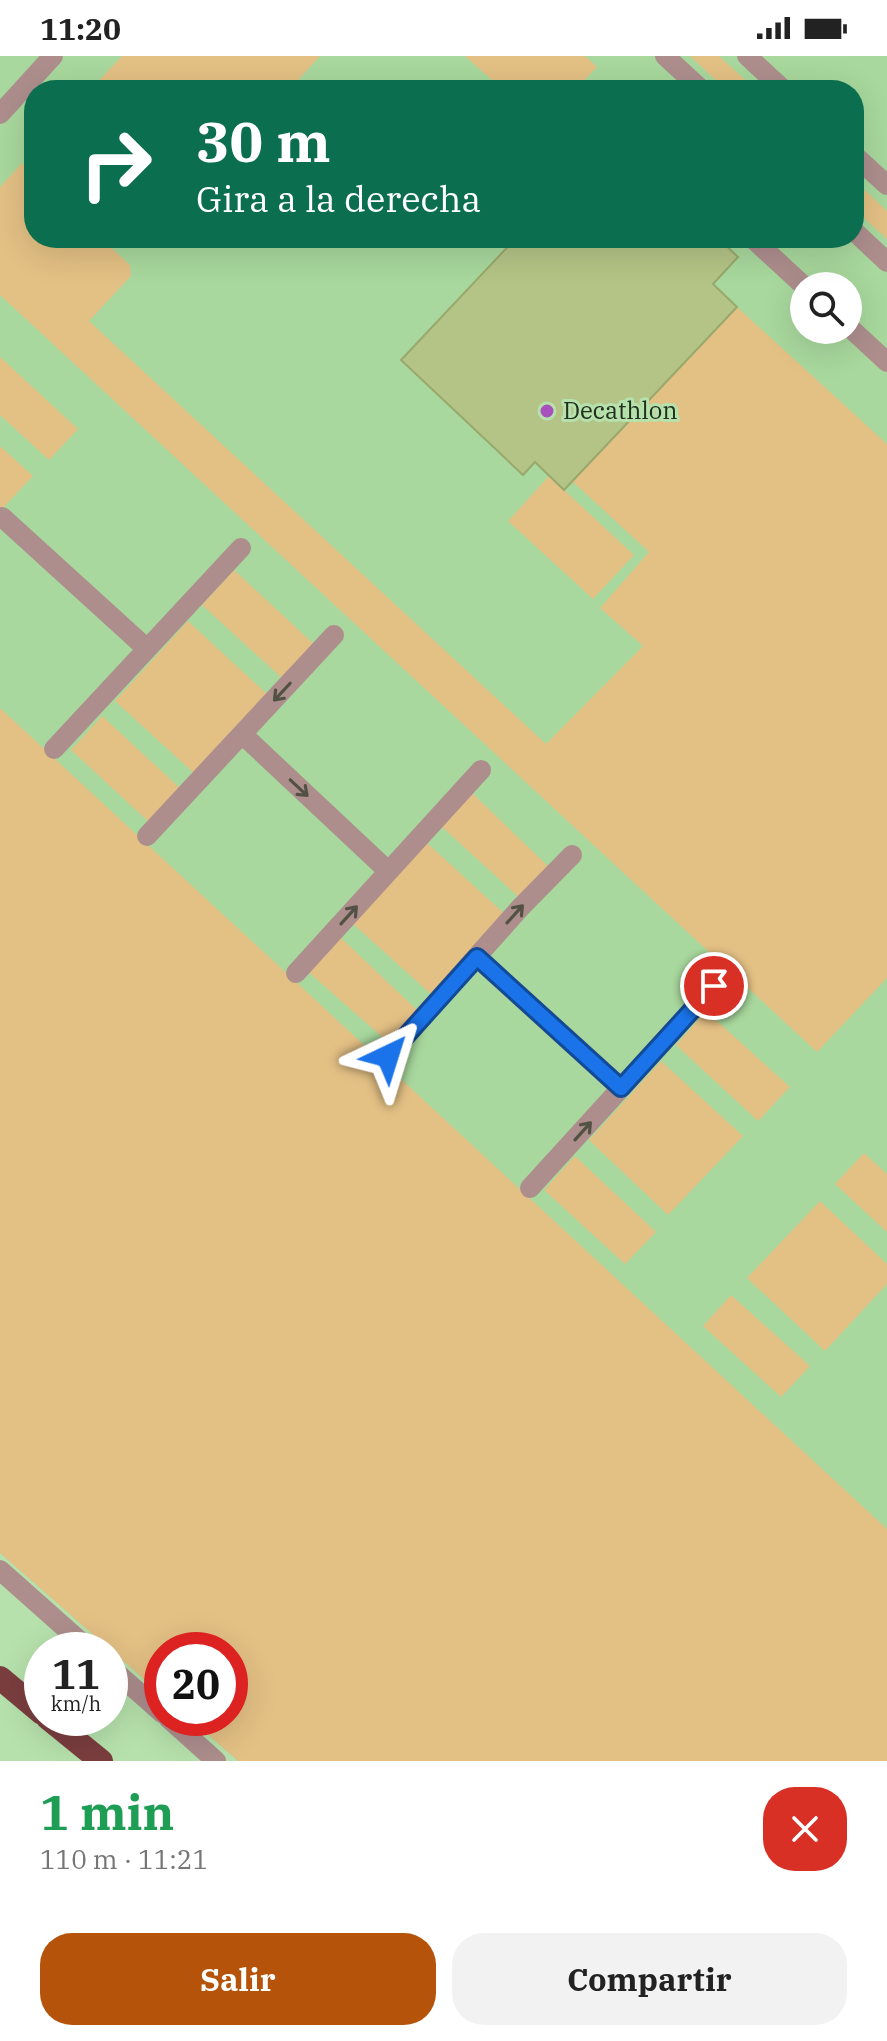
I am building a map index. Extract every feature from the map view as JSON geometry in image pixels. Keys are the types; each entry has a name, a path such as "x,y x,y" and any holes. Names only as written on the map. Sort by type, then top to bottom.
{"highway":[{"path":"0,1678 24,1698"},
{"path":"70,1736 101,1761"}],"street":[{"path":"31,80 53,56"},
{"path":"665,56 691,80"},
{"path":"747,56 773,80"},
{"path":"0,114 24,88"},
{"path":"864,164 887,185"},
{"path":"864,240 887,262"},
{"path":"763,248 790,273"},
{"path":"862,339 887,362"},
{"path":"2,517 146,648"},
{"path":"54,749 241,548"},
{"path":"147,836 334,635"},
{"path":"242,734 388,871"},
{"path":"296,973 481,770"},
{"path":"388,1056 572,855"},
{"path":"477,957 621,1088"},
{"path":"530,1188 714,986"},
{"path":"0,1570 70,1632"},
{"path":"128,1683 144,1697"},
{"path":"188,1736 216,1761"}],"shaded area":[{"path":"0,56 887,56 887,1761 238,1761 210,1736 248,1736 248,1632 144,1632 144,1679 128,1665 128,1632 90,1632 0,1553"},
{"path":"122,56 320,56 298,80 99,80"},
{"path":"465,56 585,56 597,67 585,80 492,80"},
{"path":"690,56 719,56 745,80 715,80"},
{"path":"22,163 24,165 24,248 112,248 130,265 131,276 89,321 546,744 643,646 600,608 649,552 572,481 737,307 887,444 887,978 817,1052 0,295 0,187"},
{"path":"864,189 887,211 887,239 864,218"},
{"path":"0,357 78,429 49,460 0,415"},
{"path":"0,446 33,476 0,511"},
{"path":"549,476 634,555 593,599 508,521"},
{"path":"234,570 316,646 284,680 202,605"},
{"path":"188,621 269,696 195,774 115,701"},
{"path":"0,708 887,1529 887,1761 238,1761 210,1736 248,1736 248,1632 144,1632 144,1679 128,1665 128,1632 90,1632 0,1553"},
{"path":"102,716 181,789 150,823 71,750"},
{"path":"472,793 552,870 523,901 441,826"},
{"path":"426,842 508,917 433,996 351,922"},
{"path":"338,935 418,1011 389,1043 306,970"},
{"path":"706,1011 790,1087 758,1121 676,1045"},
{"path":"661,1061 743,1136 668,1215 589,1140"},
{"path":"864,1153 887,1174 887,1232 835,1184"},
{"path":"575,1156 656,1232 625,1264 544,1190"},
{"path":"820,1201 887,1264 887,1284 825,1351 747,1278"},
{"path":"731,1295 810,1366 781,1397 703,1326"}],"building":[{"name":"Decathlon","path":"507,248 729,248 738,257 713,284 737,307 564,490 535,462 523,475 401,360"}],"place":[{"name":"Decathlon","path":"547,411"}],"route":[{"path":"388,1056 477,957 621,1088 714,986"}]}
